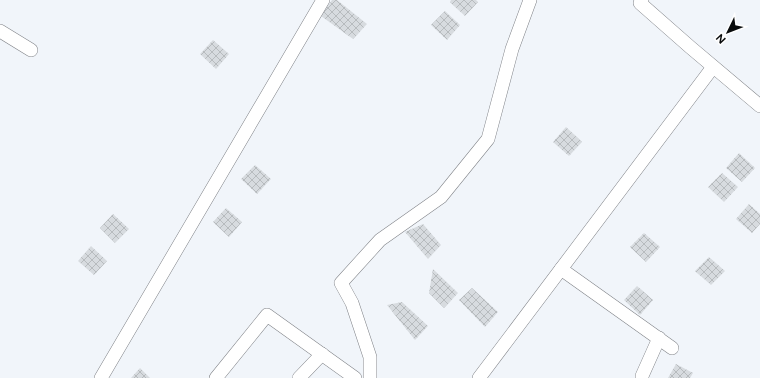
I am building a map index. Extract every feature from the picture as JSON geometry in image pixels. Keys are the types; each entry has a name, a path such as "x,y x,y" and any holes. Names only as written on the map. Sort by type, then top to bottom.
{"street":[{"path":"101,378 323,0"},
{"path":"370,378 370,357 352,303 341,282 380,240 441,197 488,139 512,49 530,0"},
{"path":"642,0 640,3 690,48 760,106"},
{"path":"0,31 31,50"},
{"path":"479,378 713,67"},
{"path":"561,269 672,348"},
{"path":"216,378 267,315 355,378"},
{"path":"642,378 659,338"},
{"path":"299,378 322,354"}],"building":[{"path":"332,0 337,0 367,24 353,39 321,16"},
{"path":"451,0 476,0 478,2 465,16 450,2"},
{"path":"445,11 460,25 447,40 431,25"},
{"path":"213,40 229,54 216,69 200,54"},
{"path":"566,127 582,142 569,156 553,142"},
{"path":"739,153 755,168 742,182 726,168"},
{"path":"255,165 271,179 257,194 241,179"},
{"path":"722,173 738,187 724,202 708,187"},
{"path":"749,204 760,214 760,224 752,233 736,219"},
{"path":"226,208 242,222 229,237 213,222"},
{"path":"113,214 129,229 115,243 100,228"},
{"path":"423,224 441,245 428,259 405,232"},
{"path":"644,233 660,247 646,262 630,247"},
{"path":"91,246 107,261 94,275 78,261"},
{"path":"709,257 725,271 711,285 695,271"},
{"path":"433,269 458,293 444,308 429,293"},
{"path":"637,286 653,300 640,315 624,300"},
{"path":"472,288 498,312 485,327 459,300"},
{"path":"402,302 428,326 415,340 387,305"},
{"path":"676,364 693,373 690,378 668,378"},
{"path":"140,368 150,378 131,378"}]}
